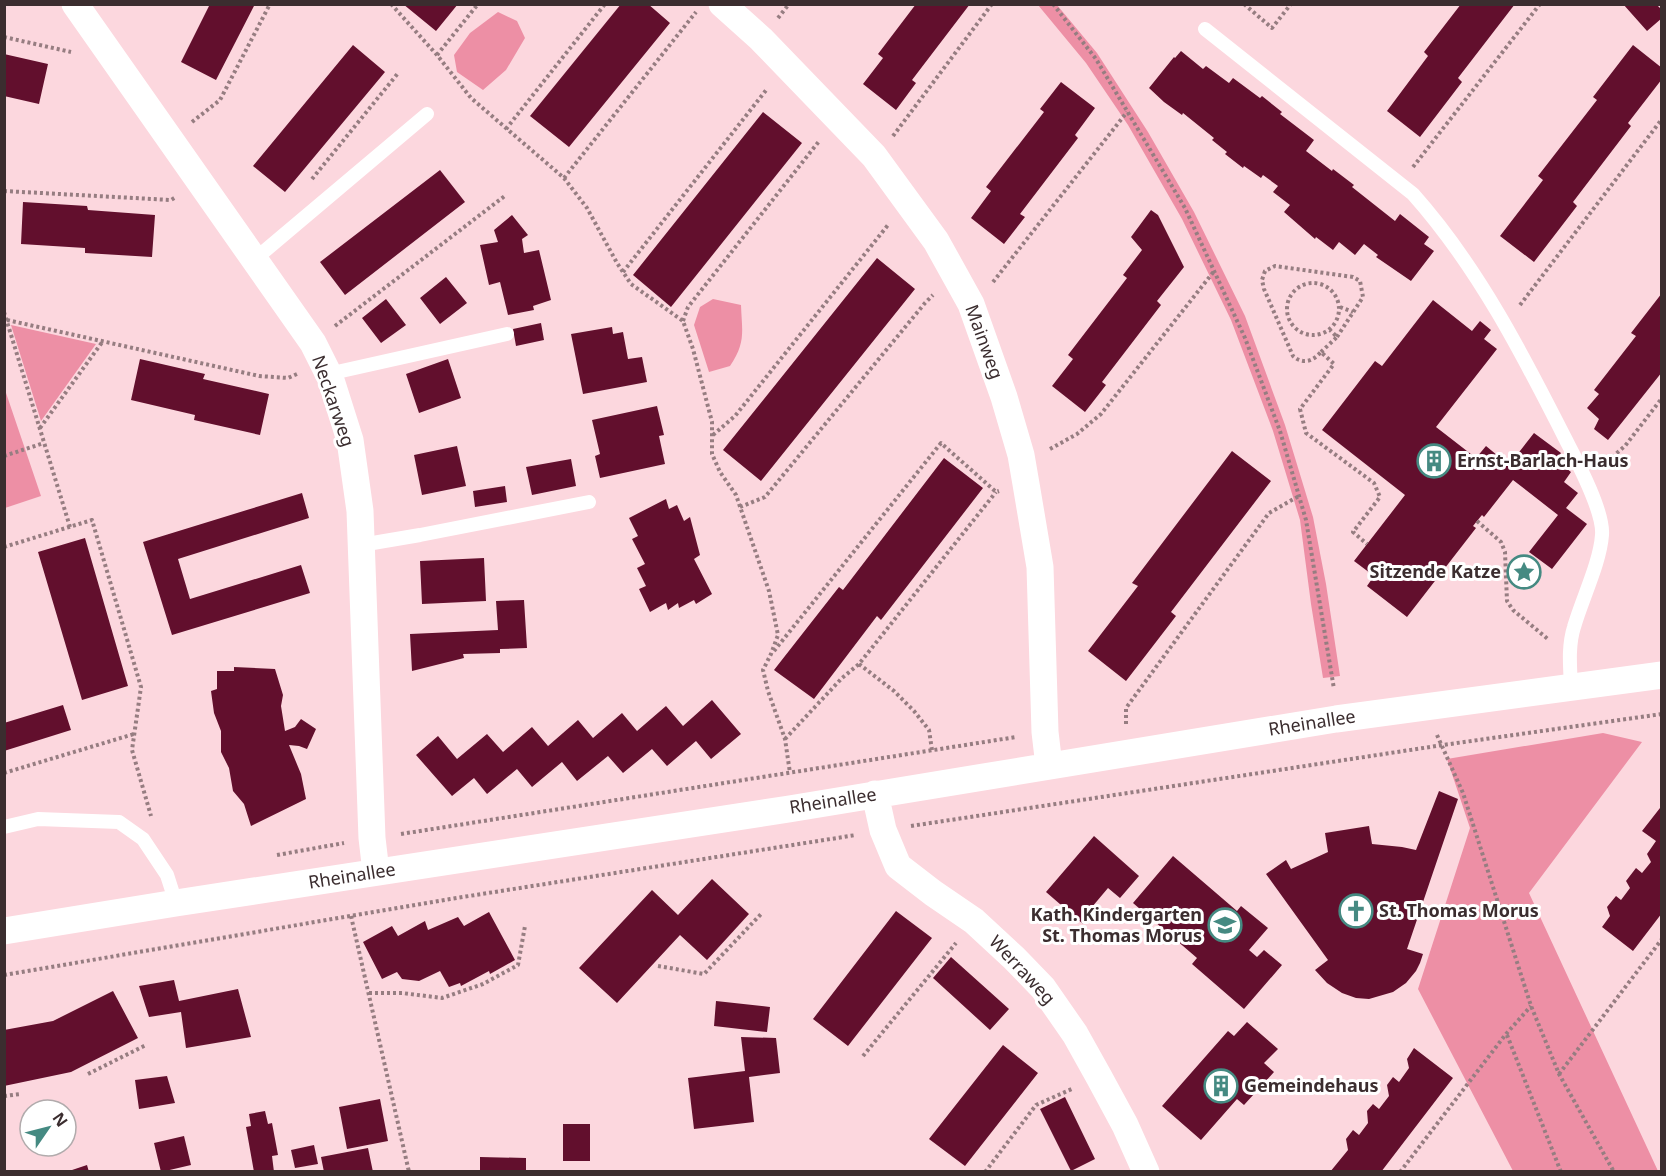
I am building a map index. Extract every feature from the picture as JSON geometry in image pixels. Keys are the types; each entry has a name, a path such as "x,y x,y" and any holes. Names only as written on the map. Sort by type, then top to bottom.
{"street":[{"name":"Neckarweg","path":"75,4 321,360 350,440 360,511 372,838 376,872"},
{"name":"Mainweg","path":"722,4 761,39 874,156 936,241 971,304 1004,397 1021,455 1026,484 1040,567 1045,732 1049,766"},
{"name":"Rheinallee","path":"4,931 789,809 1336,718 1662,675"},
{"name":"Werraweg","path":"875,794 884,830 898,866 974,921 1043,988 1075,1034 1125,1125 1146,1172"}],"lane":[{"path":"1205,29 1401,183 1430,214 1482,287 1534,376 1586,480 1601,523 1602,535 1598,554 1573,629 1570,657 1571,686"},
{"path":"254,260 426,114"},
{"path":"321,360 507,334"},
{"path":"361,545 589,501"},
{"path":"4,827 38,819 119,822 143,839 167,875 176,903"}],"path":[{"path":"170,139 220,100 270,4"},
{"path":"390,4 437,55 471,98 564,178 587,208 631,284 683,321 693,349 712,422 712,454 720,472 736,495 769,591 778,635 763,670 785,739 790,773"},
{"path":"437,55 478,4"},
{"path":"506,129 605,4"},
{"path":"564,178 702,4"},
{"path":"874,156 888,143 992,4"},
{"path":"1053,4 1096,59 1185,208 1245,338 1280,431 1306,520 1334,690 1345,688"},
{"path":"1057,10 1062,4"},
{"path":"1244,4 1272,28 1291,4"},
{"path":"1401,183 1540,4"},
{"path":"4,37 60,50 112,58"},
{"path":"623,272 786,65"},
{"path":"305,188 399,72"},
{"path":"971,304 1000,274 1127,112"},
{"path":"683,321 688,307 837,118"},
{"path":"1505,325 1662,119"},
{"path":"4,191 171,200 199,181"},
{"path":"7,320 260,376 288,378 321,360 506,195"},
{"path":"712,436 735,416 907,202"},
{"path":"1275,266 1353,277 1360,281 1363,297 1353,312 1337,337 1317,357 1305,362 1298,360 1293,356 1264,289 1262,280 1265,271 1275,266"},
{"path":"1021,455 1047,451 1077,434 1101,414 1215,270"},
{"path":"740,507 765,497 925,303 955,275"},
{"path":"1313,283 1331,290 1340,307 1339,316 1330,330 1311,335 1302,333 1294,327 1287,308 1289,299 1295,291 1303,285 1313,283"},
{"path":"1340,307 1353,312"},
{"path":"4,312 70,527"},
{"path":"1330,330 1337,337"},
{"path":"40,429 103,341"},
{"path":"1322,352 1334,364 1299,409 1305,433 1374,483 1380,497 1353,532 1367,544"},
{"path":"1586,480 1625,446 1662,398"},
{"path":"4,456 44,443"},
{"path":"771,654 941,443 996,492"},
{"path":"785,739 842,678 859,664 996,492 1026,484"},
{"path":"1115,725 1126,724 1126,708 1256,529 1269,513 1299,496"},
{"path":"4,547 92,520 141,687 132,750 151,818"},
{"path":"1477,521 1501,542 1505,552 1507,601 1512,610 1570,657"},
{"path":"859,664 894,691 914,711 929,730 932,750"},
{"path":"1421,706 1443,745 1463,793 1531,1006 1559,1074 1614,1172"},
{"path":"4,975 450,898 1443,745 1662,714"},
{"path":"267,857 372,838 1045,732"},
{"path":"4,773 134,734"},
{"path":"658,966 704,974 762,913"},
{"path":"351,916 410,1172"},
{"path":"863,1056 974,921"},
{"path":"369,993 402,993 442,998 483,984 518,966 525,926"},
{"path":"1559,1074 1662,939"},
{"path":"1400,1172 1506,1034 1531,1006"},
{"path":"1506,1034 1562,1172"},
{"path":"88,1074 146,1045"},
{"path":"985,1172 1036,1105 1099,1077"},
{"path":"4,1096 21,1094"}],"shaded area":[{"path":"1038,5 1057,5 1097,53 1148,132 1194,212 1245,316 1285,425 1313,517 1340,676 1323,678 1300,520 1273,431 1231,320 1182,219 1128,125 1086,63"},
{"path":"498,12 517,21 525,38 506,70 483,90 457,72 454,55 470,33"},
{"path":"713,299 741,305 742,337 739,350 730,366 709,372 694,325 700,307"},
{"path":"11,325 96,344 41,421"},
{"path":"4,387 41,496 5,508 4,508"},
{"path":"1603,733 1642,742 1529,893 1658,1171 1513,1171 1418,989 1470,828 1447,759"}],"building":[{"path":"210,4 255,4 216,80 181,62"},
{"path":"403,4 458,4 436,31"},
{"path":"621,4 648,4 670,23 569,147 530,116"},
{"path":"916,4 970,4 912,80 916,83 896,110 863,84 883,58 878,54"},
{"path":"1461,4 1515,4 1458,78 1462,82 1420,137 1387,111 1428,56 1424,52"},
{"path":"1623,4 1656,4 1662,10 1662,18 1647,31"},
{"path":"353,45 385,72 285,192 253,166"},
{"path":"1633,45 1662,68 1662,79 1628,123 1631,126 1573,202 1577,206 1534,262 1500,236 1543,180 1538,176 1597,100 1593,97"},
{"path":"1181,51 1203,69 1206,66 1229,83 1233,78 1260,98 1262,96 1282,112 1280,114 1314,140 1306,151 1354,185 1352,187 1395,221 1400,214 1429,237 1424,244 1434,251 1411,281 1376,257 1378,255 1364,244 1355,255 1339,242 1333,250 1316,237 1315,239 1284,212 1290,205 1273,192 1278,186 1263,175 1261,178 1244,166 1243,168 1225,154 1227,152 1212,140 1214,138 1183,113 1182,115 1164,102 1149,88"},
{"path":"4,54 48,64 39,104 4,96"},
{"path":"1061,82 1095,108 1075,135 1078,138 1020,214 1025,217 1004,244 971,218 991,191 986,187 1044,112 1040,109"},
{"path":"763,112 802,143 671,307 633,275"},
{"path":"440,170 465,202 345,295 320,262"},
{"path":"23,202 87,206 88,210 155,215 152,257 85,253 85,248 21,244"},
{"path":"1151,210 1158,215 1184,267 1157,301 1161,305 1102,382 1106,385 1085,412 1052,386 1073,359 1068,355 1127,278 1123,275 1142,250 1131,237"},
{"path":"512,215 528,235 522,239 524,253 539,250 551,300 533,306 534,310 508,315 500,282 489,285 480,245 498,242 494,230"},
{"path":"877,258 915,289 761,481 723,450"},
{"path":"446,277 467,303 440,324 420,298"},
{"path":"1662,293 1662,372 1608,440 1594,429 1599,419 1587,408 1599,394 1594,390 1636,336 1631,333"},
{"path":"386,299 406,325 381,343 362,318"},
{"name":"Ernst-Barlach-Haus","path":"1433,300 1472,331 1480,321 1491,330 1484,339 1497,349 1436,427 1476,458 1486,446 1509,465 1534,433 1561,453 1556,460 1571,472 1564,482 1578,493 1566,508 1587,524 1552,569 1529,552 1558,515 1513,480 1484,517 1482,515 1473,526 1476,528 1407,617 1367,586 1374,576 1354,561 1405,495 1322,430 1375,361 1382,366"},
{"path":"541,323 544,340 516,346 513,329"},
{"path":"612,327 613,334 623,332 628,359 642,357 647,382 583,394 571,334"},
{"path":"140,359 205,374 203,379 269,394 260,435 194,420 195,415 131,400"},
{"path":"448,359 461,398 419,413 406,374"},
{"path":"657,406 664,435 659,436 665,464 600,478 595,456 600,454 592,420"},
{"path":"457,446 466,486 422,495 414,455"},
{"path":"1232,451 1271,481 1171,612 1176,616 1126,681 1088,651 1138,586 1132,583"},
{"path":"944,458 983,488 881,620 877,616 814,699 774,670 839,587 843,590"},
{"path":"571,459 576,486 532,495 526,467"},
{"path":"505,486 507,502 475,507 473,491"},
{"path":"302,493 309,518 178,559 190,599 301,565 310,593 172,635 143,542"},
{"path":"666,499 669,509 677,505 684,521 690,517 700,555 694,559 712,594 696,604 694,600 679,608 678,603 668,610 666,603 650,612 639,589 646,586 637,568 645,564 632,539 638,536 629,518"},
{"path":"85,538 128,686 82,700 38,552"},
{"path":"484,558 486,601 422,604 420,561"},
{"path":"524,600 527,648 500,649 500,653 463,654 464,658 412,671 410,634 498,630 496,601"},
{"path":"234,667 275,669 283,695 281,706 285,731 295,727 301,719 316,729 307,749 289,745 301,774 306,799 251,826 244,804 233,791 229,768 221,752 221,731 214,713 211,691 217,689 217,671 234,671"},
{"path":"712,700 741,734 711,759 696,741 667,766 652,749 623,773 608,756 577,781 562,762 532,787 517,769 487,794 474,778 452,796 416,755 438,736 457,759 487,734 503,752 532,727 548,746 578,720 593,738 622,713 637,731 666,706 683,726"},
{"path":"63,705 71,730 4,751 4,723"},
{"name":"St. Thomas Morus","path":"1439,791 1458,799 1407,949 1423,954 1420,963 1406,983 1393,992 1369,999 1356,998 1342,993 1327,983 1315,970 1328,960 1266,874 1286,860 1291,869 1328,852 1325,833 1369,826 1372,844 1416,850"},
{"path":"1660,808 1662,809 1662,913 1633,951 1602,927 1610,916 1607,907 1616,896 1621,900 1630,888 1626,881 1636,868 1642,873 1651,862 1647,854 1656,841 1642,831"},
{"path":"1094,836 1139,876 1120,898 1108,888 1092,907 1095,910 1083,924 1046,892"},
{"path":"1173,856 1237,911 1241,906 1268,928 1249,950 1257,957 1264,950 1282,965 1244,1009 1192,964 1197,958 1133,903"},
{"path":"712,879 749,914 707,960 680,935 617,1003 579,968 652,890 678,915"},
{"path":"896,911 932,938 848,1046 813,1019"},
{"path":"489,912 515,960 461,986 460,983 449,987 440,971 419,981 402,979 397,972 382,979 363,942 392,926 398,936 425,921 428,930 458,917 464,926"},
{"path":"951,957 1009,1009 990,1030 933,978"},
{"path":"174,980 179,1001 238,989 251,1037 186,1048 181,1012 149,1017 139,986"},
{"path":"113,991 138,1038 71,1072 4,1086 4,1030 53,1021"},
{"path":"716,1001 770,1007 767,1032 714,1026"},
{"name":"Gemeindehaus","path":"1247,1022 1278,1049 1264,1063 1274,1072 1244,1105 1237,1099 1201,1140 1162,1106 1228,1031 1234,1036"},
{"path":"741,1037 776,1038 780,1073 749,1077 754,1122 694,1129 688,1078 745,1071"},
{"path":"1003,1045 1038,1073 965,1166 929,1139"},
{"path":"1414,1048 1453,1078 1381,1172 1330,1172 1348,1150 1346,1139 1353,1130 1359,1135 1368,1123 1367,1111 1373,1104 1379,1109 1389,1096 1387,1085 1393,1077 1399,1082 1409,1068 1407,1059"},
{"path":"167,1076 175,1103 139,1109 135,1080"},
{"path":"1065,1097 1095,1159 1071,1171 1040,1109"},
{"path":"380,1099 388,1141 347,1149 339,1107"},
{"path":"265,1111 268,1124 272,1123 278,1155 272,1156 274,1172 254,1172 246,1127 251,1126 249,1114"},
{"path":"563,1124 590,1124 590,1161 563,1161"},
{"path":"184,1136 191,1165 161,1172 154,1143"},
{"path":"314,1145 318,1164 295,1168 291,1150"},
{"path":"368,1148 373,1172 324,1172 321,1157"},
{"path":"480,1157 526,1158 526,1172 480,1172"},
{"path":"87,1165 89,1172 69,1172 69,1171"}],"place":[{"name":"Ernst-Barlach-Haus","path":"1434,461"},
{"name":"Sitzende Katze","path":"1524,572"},
{"name":"St. Thomas Morus","path":"1356,911"},
{"name":"Kath. Kindergarten St. Thomas Morus","path":"1225,925"},
{"name":"Gemeindehaus","path":"1221,1086"}]}
